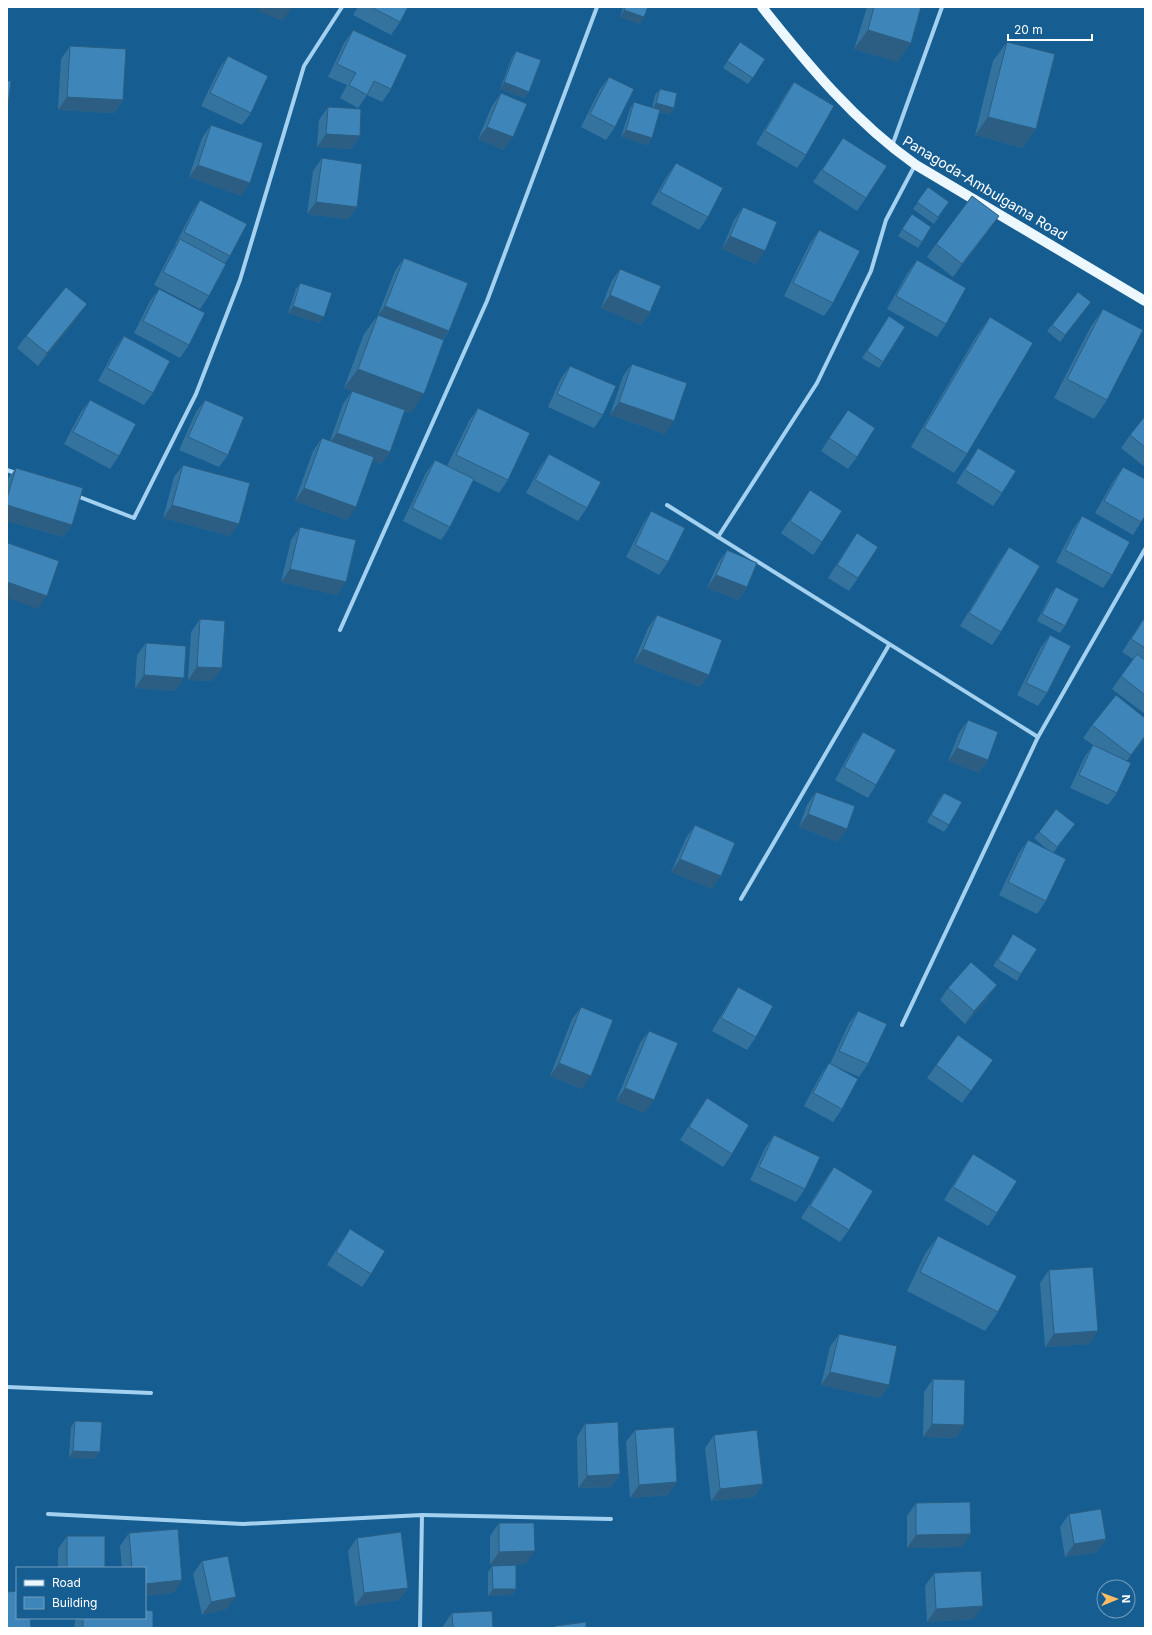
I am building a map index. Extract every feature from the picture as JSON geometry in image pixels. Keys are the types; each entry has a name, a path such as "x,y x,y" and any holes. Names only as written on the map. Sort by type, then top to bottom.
{"main road":[{"name":"Panagoda-Ambulgama Road","path":"762,7 802,57 840,100 892,148 916,165 1145,301"}],"street":[{"path":"74,495 134,518 196,394 240,280 304,66 342,7"},
{"path":"340,630 487,301 597,7"},
{"path":"892,148 942,7"},
{"path":"718,537 816,383 871,271 886,220 916,165"},
{"path":"7,470 22,476"},
{"path":"667,505 1038,737"},
{"path":"902,1025 1038,737 1145,549"},
{"path":"741,899 889,645"},
{"path":"7,1387 151,1393"},
{"path":"48,1514 243,1524 422,1515 611,1518"},
{"path":"420,1628 422,1515"}],"building":[{"path":"371,7 408,7 400,22"},
{"path":"625,7 648,7 644,17 624,10"},
{"path":"874,7 921,7 911,43 868,30"},
{"path":"353,30 407,55 391,89 374,81 367,95 349,85 356,73 337,64"},
{"path":"740,42 765,59 753,78 727,61"},
{"path":"1007,42 1055,54 1036,129 988,117"},
{"path":"70,46 126,49 123,100 67,97"},
{"path":"516,51 541,60 529,92 504,82"},
{"path":"228,56 268,76 251,113 210,93"},
{"path":"609,77 634,89 615,127 590,114"},
{"path":"7,81 11,81 7,113"},
{"path":"794,82 834,106 806,155 765,131"},
{"path":"660,89 677,93 674,108 656,103"},
{"path":"501,93 527,104 513,137 487,127"},
{"path":"634,102 660,110 652,138 626,130"},
{"path":"328,107 361,109 360,136 326,134"},
{"path":"211,125 263,143 250,183 198,165"},
{"path":"843,138 887,166 866,198 822,170"},
{"path":"322,158 362,164 357,207 316,202"},
{"path":"676,163 723,188 708,217 660,192"},
{"path":"928,187 949,202 938,217 917,202"},
{"path":"972,196 999,216 962,264 936,244"},
{"path":"200,200 247,224 230,256 184,232"},
{"path":"743,207 777,222 765,251 730,236"},
{"path":"912,214 931,227 922,242 902,229"},
{"path":"819,230 860,251 833,303 793,283"},
{"path":"180,239 226,264 209,296 163,272"},
{"path":"404,258 468,283 449,331 385,306"},
{"path":"917,260 966,288 946,324 896,296"},
{"path":"620,269 661,286 650,312 610,295"},
{"path":"300,283 332,293 324,317 293,306"},
{"path":"66,287 87,304 47,353 26,336"},
{"path":"159,289 205,313 189,345 143,321"},
{"path":"1078,292 1091,302 1065,335 1052,325"},
{"path":"1103,309 1143,330 1107,400 1067,379"},
{"path":"378,315 444,340 424,394 358,369"},
{"path":"889,316 905,327 883,362 867,351"},
{"path":"990,317 1033,343 967,454 924,428"},
{"path":"124,336 170,361 153,393 107,368"},
{"path":"632,364 687,383 674,421 619,402"},
{"path":"570,366 616,386 603,415 557,394"},
{"path":"352,391 405,410 390,452 337,433"},
{"path":"90,400 136,424 119,456 73,432"},
{"path":"205,400 244,417 228,455 188,437"},
{"path":"478,408 530,433 508,480 456,455"},
{"path":"848,410 875,428 857,457 829,438"},
{"path":"1145,416 1145,447 1130,435"},
{"path":"322,438 374,457 356,507 304,488"},
{"path":"978,448 1016,471 1002,493 965,470"},
{"path":"549,454 601,482 587,508 535,480"},
{"path":"435,460 474,479 450,527 412,508"},
{"path":"183,465 250,483 239,524 172,505"},
{"path":"1123,467 1145,479 1145,516 1141,522 1104,501"},
{"path":"16,468 83,488 72,525 7,505 7,498"},
{"path":"810,490 842,511 822,542 790,521"},
{"path":"651,511 685,528 668,562 635,545"},
{"path":"1082,516 1130,542 1112,575 1065,550"},
{"path":"300,527 356,540 346,582 290,569"},
{"path":"857,533 878,547 858,578 837,565"},
{"path":"8,543 59,561 47,596 7,582"},
{"path":"1009,547 1040,566 1001,632 969,613"},
{"path":"727,550 757,563 747,587 716,575"},
{"path":"1056,587 1079,599 1065,626 1042,614"},
{"path":"657,615 722,640 709,675 643,649"},
{"path":"1145,617 1145,648 1131,639"},
{"path":"200,619 225,621 222,668 197,667"},
{"path":"1050,635 1071,646 1047,693 1026,683"},
{"path":"146,643 186,646 184,678 144,675"},
{"path":"1137,654 1145,660 1145,695 1121,676"},
{"path":"1116,695 1145,718 1145,736 1131,755 1092,725"},
{"path":"968,720 998,732 988,760 957,748"},
{"path":"863,732 896,750 876,785 844,767"},
{"path":"1093,745 1131,763 1117,793 1079,775"},
{"path":"816,792 855,806 847,829 808,814"},
{"path":"944,793 962,802 949,825 931,815"},
{"path":"1056,809 1075,824 1057,847 1039,832"},
{"path":"695,825 735,843 721,876 680,859"},
{"path":"1028,840 1066,859 1046,901 1008,882"},
{"path":"1013,934 1037,949 1021,974 998,960"},
{"path":"971,962 997,985 974,1011 948,988"},
{"path":"738,987 773,1006 756,1037 721,1018"},
{"path":"581,1007 613,1020 591,1076 559,1063"},
{"path":"858,1011 887,1024 868,1064 839,1051"},
{"path":"649,1031 678,1043 654,1100 625,1088"},
{"path":"958,1035 993,1060 971,1091 936,1065"},
{"path":"829,1063 858,1079 842,1109 813,1093"},
{"path":"707,1098 749,1125 732,1154 689,1127"},
{"path":"774,1135 820,1157 805,1189 759,1167"},
{"path":"973,1154 1017,1181 997,1213 953,1187"},
{"path":"834,1167 873,1191 849,1230 810,1206"},
{"path":"350,1229 385,1251 371,1274 336,1252"},
{"path":"938,1236 1017,1276 998,1312 920,1272"},
{"path":"1093,1267 1098,1331 1054,1334 1049,1270"},
{"path":"839,1334 897,1346 889,1385 830,1372"},
{"path":"933,1379 965,1380 964,1425 932,1424"},
{"path":"75,1421 102,1422 100,1452 73,1451"},
{"path":"618,1422 620,1474 587,1476 585,1424"},
{"path":"674,1427 677,1482 639,1485 635,1430"},
{"path":"757,1430 763,1484 720,1489 714,1435"},
{"path":"970,1502 971,1534 916,1535 916,1503"},
{"path":"1101,1509 1106,1539 1074,1544 1069,1514"},
{"path":"499,1523 534,1523 535,1551 499,1552"},
{"path":"178,1529 182,1580 146,1584 146,1567 132,1567 129,1533"},
{"path":"401,1532 408,1588 364,1593 357,1538"},
{"path":"67,1536 105,1536 105,1567 67,1567"},
{"path":"228,1556 236,1597 211,1602 202,1561"},
{"path":"516,1565 516,1589 493,1589 492,1566"},
{"path":"981,1571 983,1606 936,1609 934,1573"},
{"path":"16,1591 16,1619 30,1619 31,1628 7,1628 7,1592"},
{"path":"146,1610 153,1611 153,1628 83,1628 83,1619 146,1619"},
{"path":"492,1611 493,1628 453,1628 452,1613"},
{"path":"586,1622 586,1628 555,1628 555,1626"}]}
